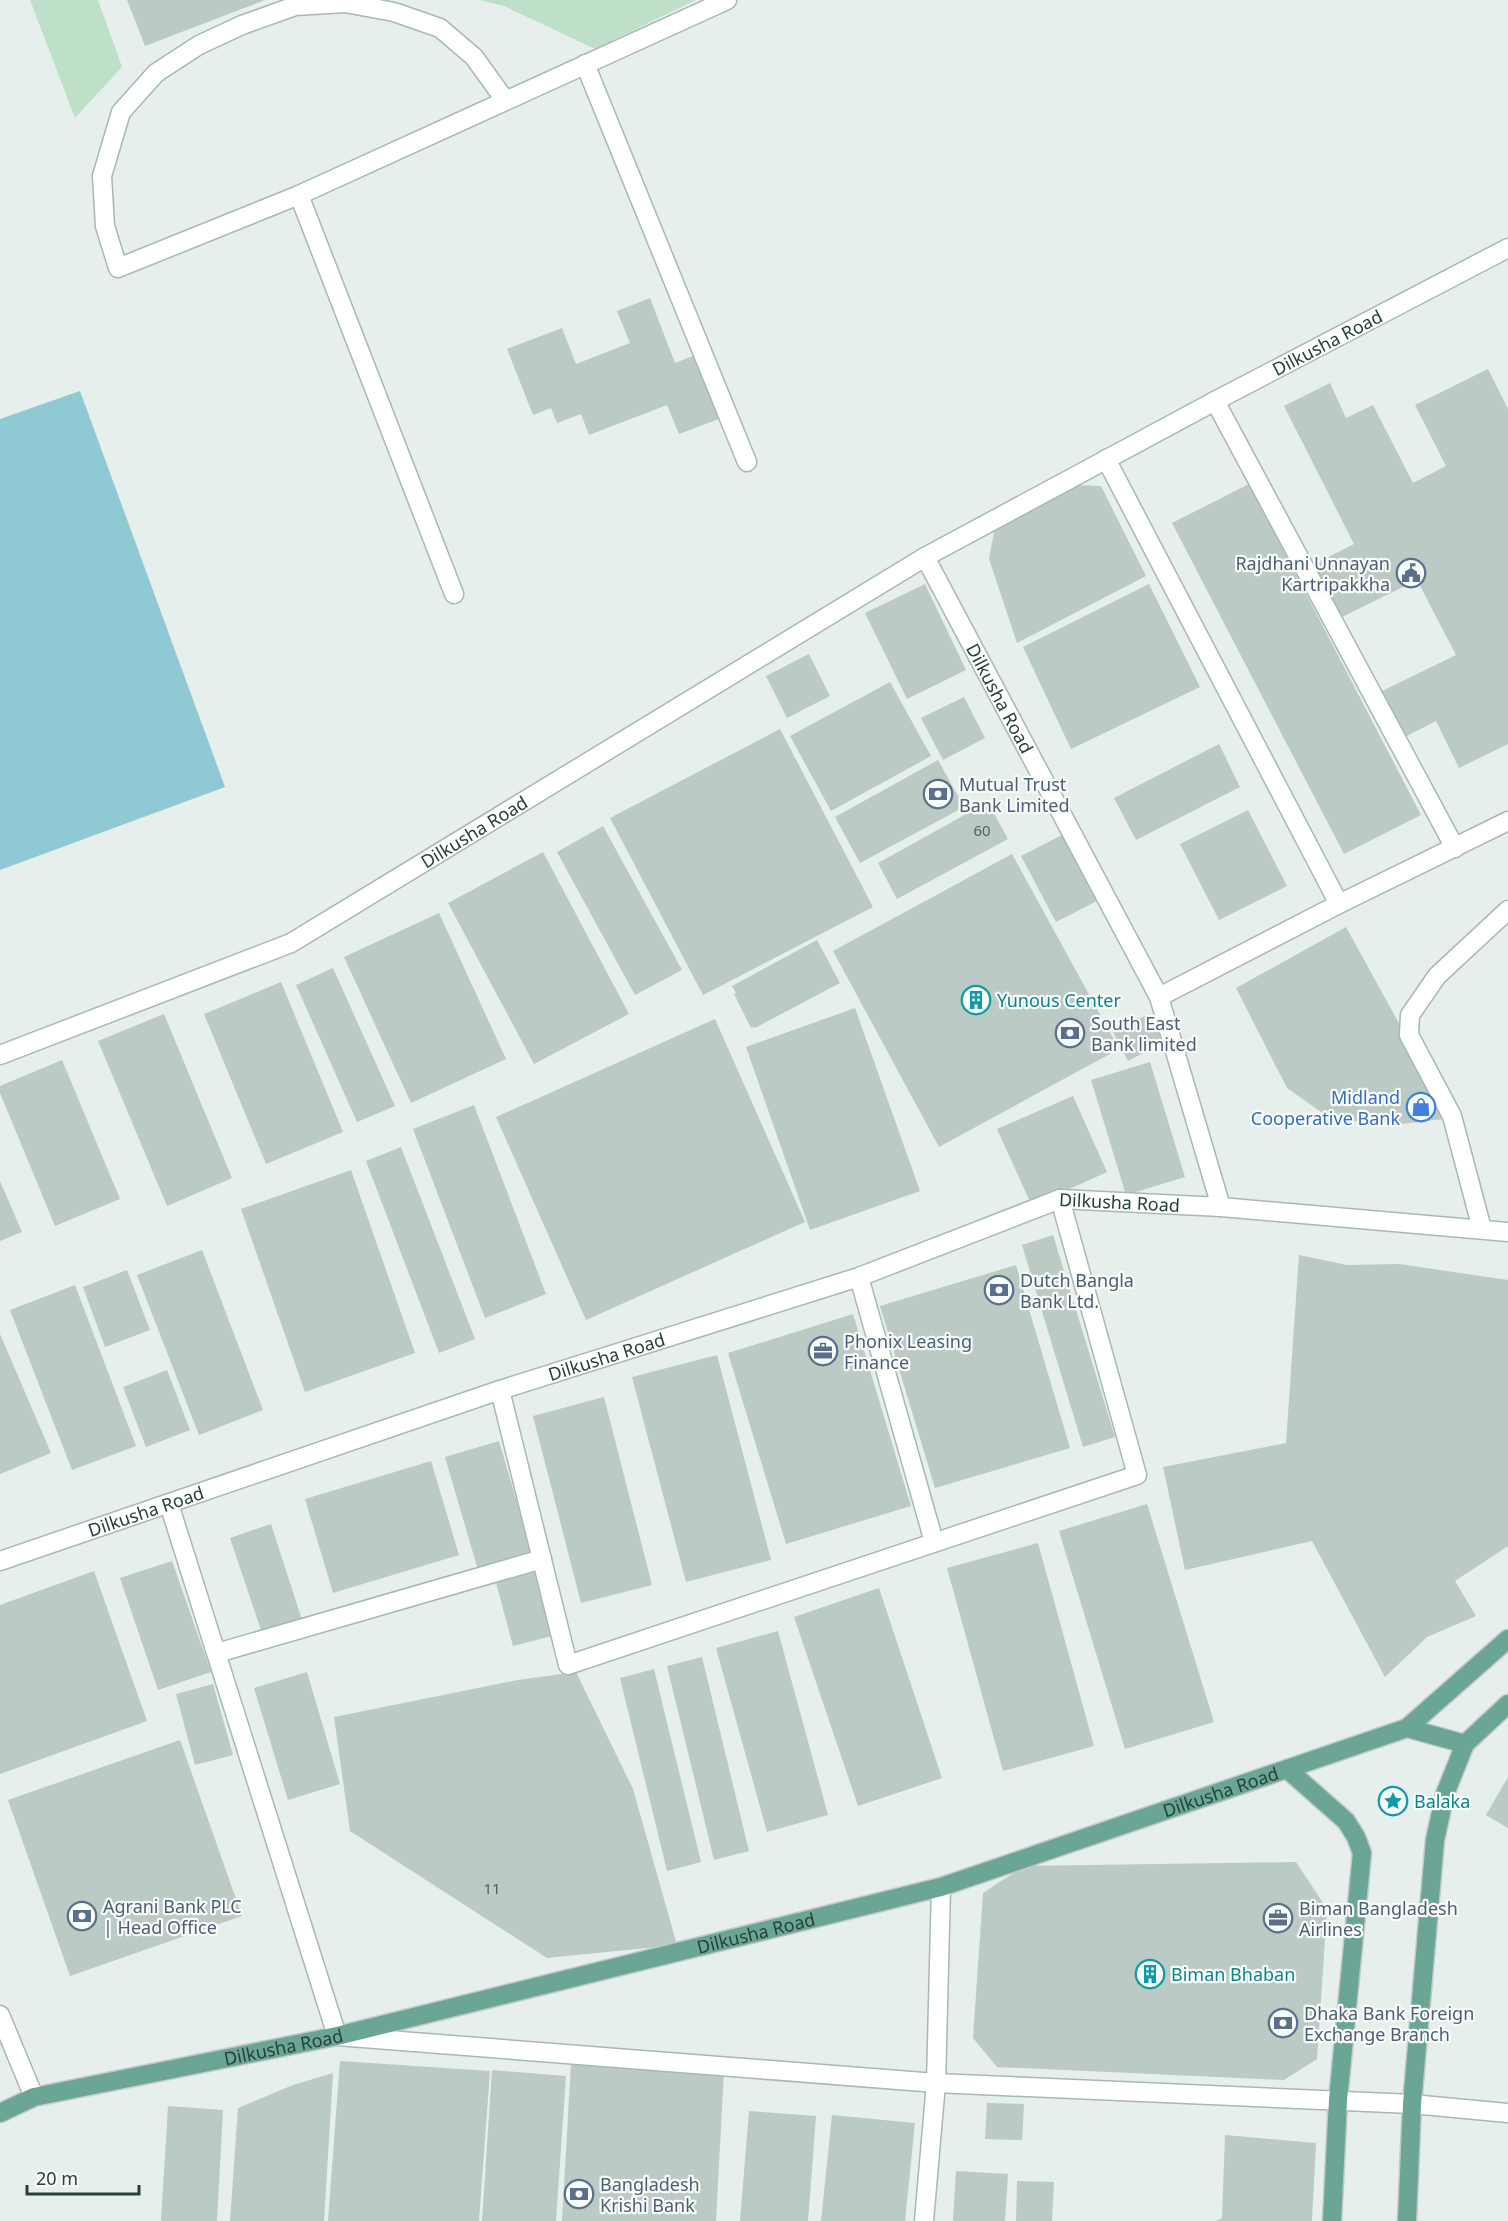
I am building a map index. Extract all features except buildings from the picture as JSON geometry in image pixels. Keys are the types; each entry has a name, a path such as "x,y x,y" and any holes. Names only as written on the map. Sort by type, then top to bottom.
{"main road":[{"path":"1407,1728 1508,1639"},
{"path":"1407,2221 1412,2104 1435,1840 1444,1794 1465,1744 1508,1704"},
{"path":"1407,1728 1465,1744"},
{"name":"Dilkusha Road","path":"0,2114 34,2097 337,2036 941,1887 1407,1728"},
{"path":"1287,1770 1346,1821 1362,1853 1338,2100 1332,2221"}],"street":[{"path":"505,100 474,57 440,28 394,12 345,3 295,6 242,25 199,45 156,73 121,112 102,176 105,226 118,268 299,195 727,0"},
{"path":"585,64 747,462"},
{"path":"299,195 454,594"},
{"name":"Dilkusha Road","path":"0,1055 291,943 925,557 1215,401 1508,248"},
{"path":"1215,401 1455,848"},
{"path":"1106,459 1339,904"},
{"name":"Dilkusha Road","path":"925,557 1159,997 1221,1207"},
{"path":"1159,997 1339,904 1508,821"},
{"path":"1482,1229 1452,1116 1409,1035 1410,1015 1437,976 1508,910"},
{"path":"500,1390 568,1665 1137,1474 1060,1199"},
{"name":"Dilkusha Road","path":"0,1562 500,1390 859,1277 1060,1199 1221,1207 1508,1232"},
{"path":"859,1277 934,1542"},
{"path":"170,1504 337,2036 936,2083 1338,2100 1508,2113"},
{"path":"217,1653 542,1559"},
{"path":"924,2221 936,2083 941,1887"},
{"path":"0,2015 34,2097"}],"green space":[{"path":"30,0 98,0 122,67 75,118"},
{"path":"480,0 696,0 595,49 504,6"}],"water":[{"path":"80,391 225,787 0,870 0,419"}],"place":[{"name":"Rajdhani Unnayan Kartripakkha","path":"1411,573"},
{"name":"Mutual Trust Bank Limited","path":"938,794"},
{"name":"Yunous Center","path":"976,1000"},
{"name":"South East Bank limited","path":"1070,1033"},
{"name":"Midland Cooperative Bank","path":"1421,1107"},
{"name":"Dutch Bangla Bank Ltd.","path":"999,1290"},
{"name":"Phonix Leasing Finance","path":"823,1351"},
{"name":"Balaka","path":"1393,1801"},
{"name":"Agrani Bank PLC | Head Office","path":"82,1916"},
{"name":"Biman Bangladesh Airlines","path":"1278,1918"},
{"name":"Biman Bhaban","path":"1150,1974"},
{"name":"Dhaka Bank Foreign Exchange Branch","path":"1283,2023"},
{"name":"Bangladesh Krishi Bank","path":"579,2194"}]}
